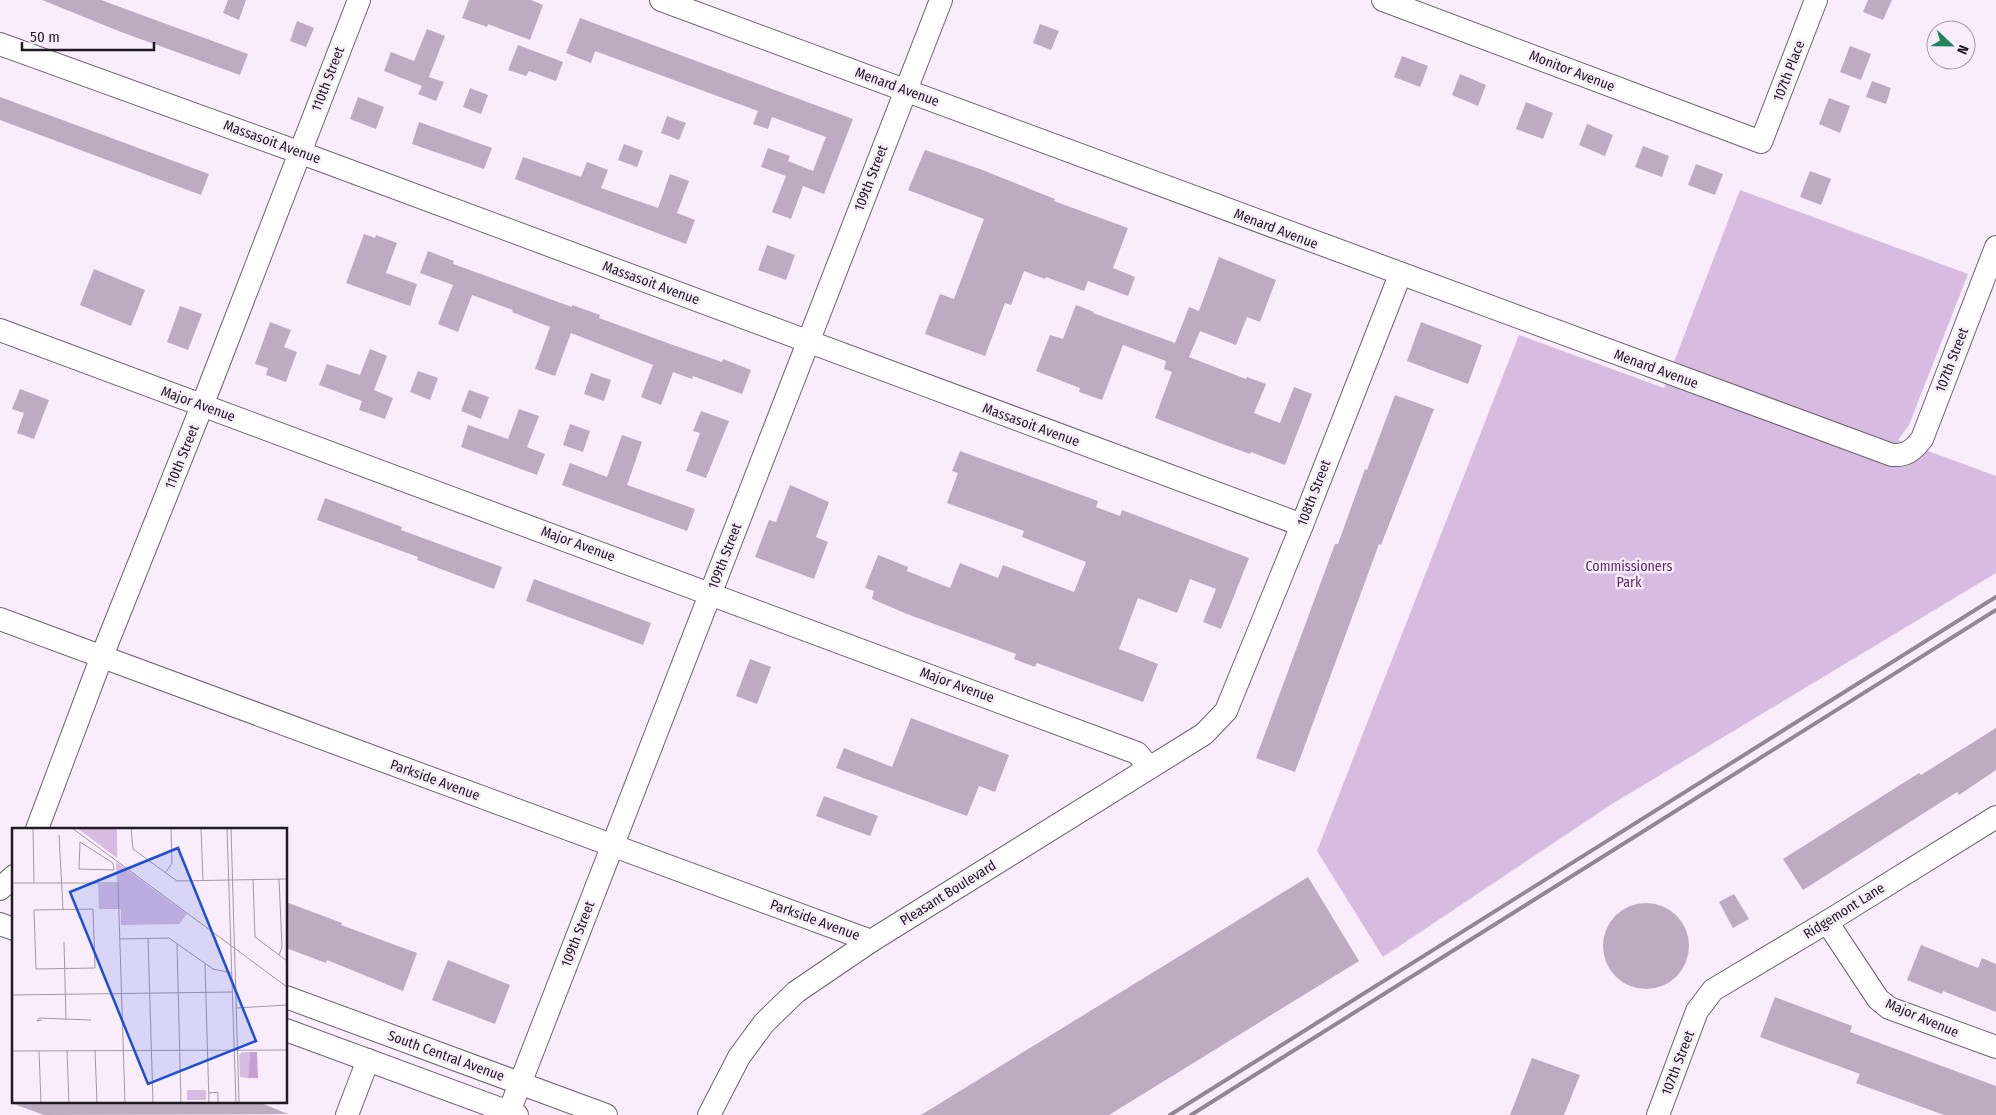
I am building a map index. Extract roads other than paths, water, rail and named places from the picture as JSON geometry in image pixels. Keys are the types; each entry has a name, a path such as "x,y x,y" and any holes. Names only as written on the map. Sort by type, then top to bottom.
{"street":[{"name":"110th Street","path":"37,828 102,656 202,406 359,0"},
{"name":"Menard Avenue","path":"662,0 1892,456"},
{"name":"109th Street","path":"513,1114 520,1084 941,0"},
{"name":"Monitor Avenue","path":"1383,0 1761,142"},
{"name":"107th Place","path":"1761,142 1816,0"},
{"name":"Massasoit Avenue","path":"0,44 300,153 1302,525"},
{"name":"107th Street","path":"1892,456 1902,456 1912,451 1922,439 1996,246"},
{"name":"108th Street","path":"1226,711 1302,525 1400,275"},
{"name":"Major Avenue","path":"0,330 1137,753 1149,767"},
{"name":"Parkside Avenue","path":"0,619 871,941"},
{"name":"Pleasant Boulevard","path":"709,1115 739,1057 764,1023 796,992 871,941 1204,734 1226,711"},
{"name":"Ridgemont Lane","path":"1698,1011 1713,990 1996,817"},
{"path":"12,878 0,890 12,895"},
{"name":"Major Avenue","path":"1827,922 1878,999 1889,1008 1996,1048"},
{"path":"0,924 12,928"},
{"name":"South Central Avenue","path":"288,998 606,1115"},
{"name":"107th Street","path":"1658,1115 1698,1011"},
{"path":"288,1031 513,1114"},
{"path":"347,1115 368,1060"}],"railway":[{"path":"1170,1115 1996,597"},
{"path":"1191,1115 1996,610"}],"park label":[{"name":"Commissioners Park","path":"1629,574"}]}
